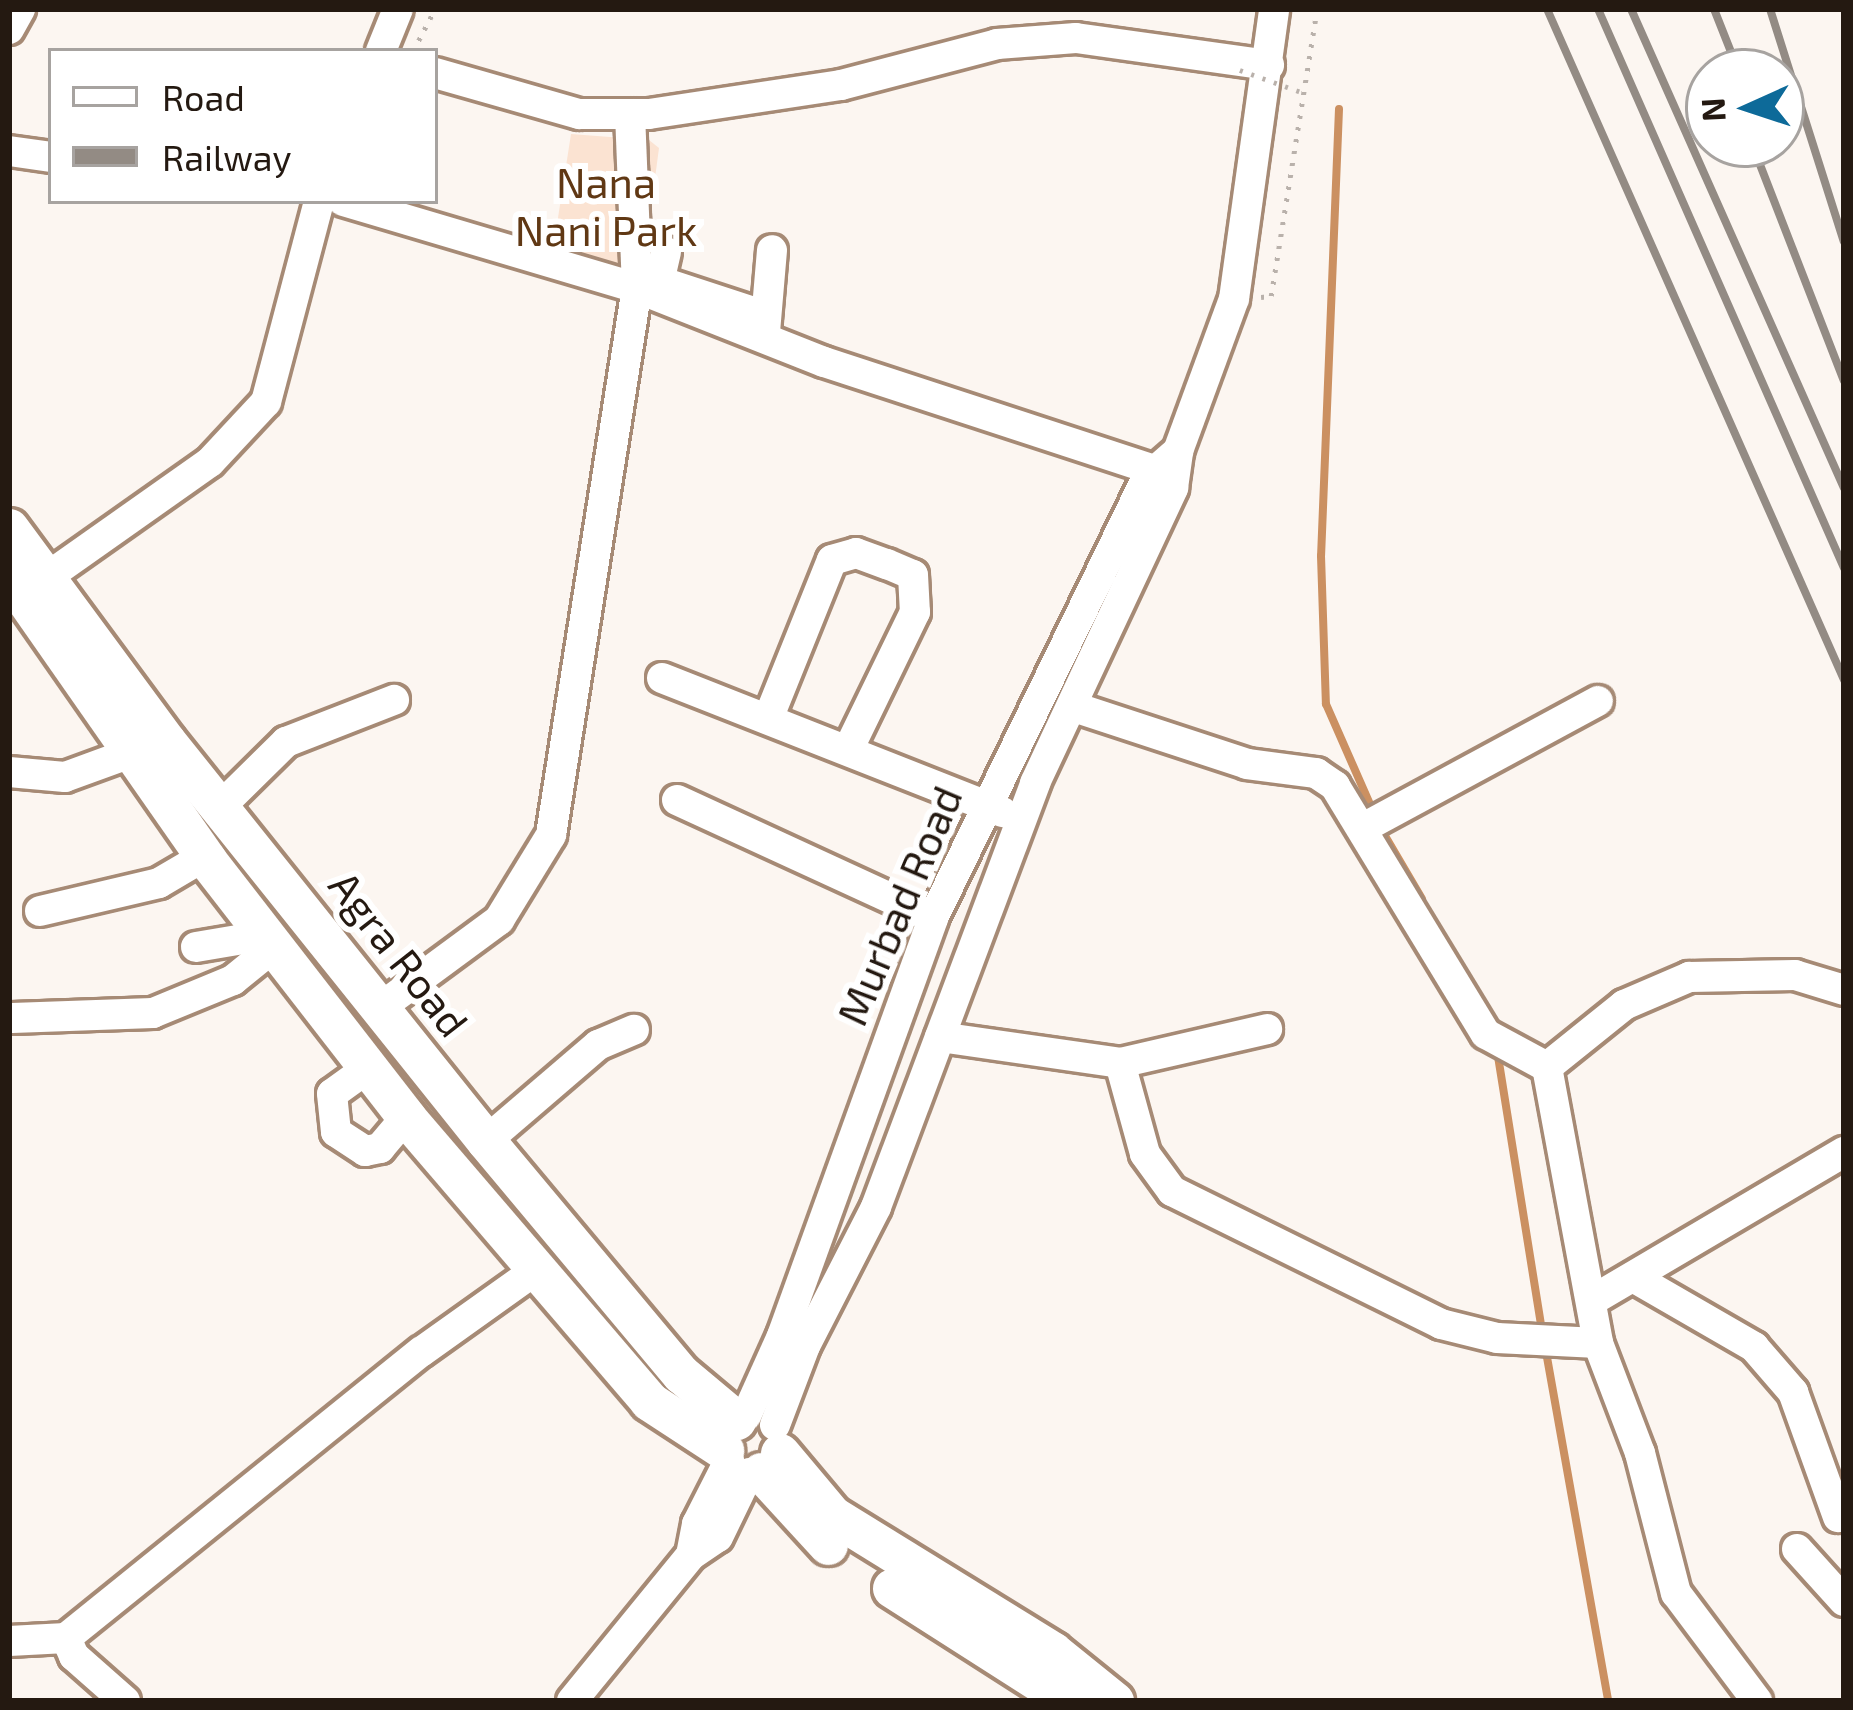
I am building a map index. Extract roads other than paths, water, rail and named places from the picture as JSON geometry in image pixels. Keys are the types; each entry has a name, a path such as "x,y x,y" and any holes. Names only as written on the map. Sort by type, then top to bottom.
{"main road":[{"name":"Agra Road","path":"9,528 26,583 147,747 205,856 406,1117 649,1401 750,1446 832,1515 1052,1651 1114,1701"},
{"name":"Agra Road","path":"147,747 220,807 485,1142 681,1374 750,1446 825,1543 1069,1701"}],"street":[{"path":"9,28 20,9"},
{"path":"382,48 398,9"},
{"name":"Murbad Road","path":"750,1446 876,1207 1022,820 1074,707 1234,298 1254,67 1274,9"},
{"path":"438,74 579,114 630,114 841,86 997,44 1076,38 1254,67"},
{"path":"382,1007 499,920 551,836 652,258 630,114"},
{"path":"9,152 48,157"},
{"path":"26,583 210,462 266,402 318,204"},
{"path":"359,204 652,258 718,310 1170,466"},
{"path":"766,327 772,250"},
{"name":"Murbad Road","path":"750,1446 782,1336 933,918 984,803 1170,466"},
{"path":"768,719 832,560 856,553 887,564 913,575 915,612 848,750"},
{"path":"662,678 1022,820"},
{"path":"220,807 286,742 394,700"},
{"path":"1363,828 1598,701"},
{"path":"1074,707 1247,764 1316,773 1335,786 1486,1034 1536,1062 1598,1342 1640,1453 1676,1593 1757,1701"},
{"path":"9,772 64,777 147,747"},
{"path":"677,800 933,918"},
{"path":"40,911 159,883 205,856"},
{"path":"196,947 271,941"},
{"path":"12,1018 153,1013 233,980 271,941"},
{"path":"1536,1062 1632,1017 1689,977 1795,975 1844,990"},
{"path":"940,1037 1120,1063 1267,1029"},
{"path":"485,1142 598,1045 634,1030"},
{"path":"1120,1063 1145,1154 1172,1191 1441,1324 1497,1337 1598,1342"},
{"path":"368,1068 332,1094 336,1132 365,1151 380,1148 406,1117"},
{"path":"1591,1301 1844,1152"},
{"path":"9,1641 66,1638 421,1352 536,1270"},
{"path":"1633,1277 1754,1347 1792,1392 1838,1517"},
{"path":"572,1701 691,1555 697,1523 750,1446"},
{"path":"1797,1549 1844,1601"},
{"path":"66,1638 74,1656 125,1701"}],"waterway":[{"path":"1339,109 1321,556 1326,704 1373,811"},
{"path":"1381,829 1422,899"},
{"path":"1497,1050 1542,1331"},
{"path":"1545,1346 1608,1701"}],"railway":[{"path":"1547,9 1844,680"},
{"path":"1598,9 1844,568"},
{"path":"1631,9 1844,488"},
{"path":"1714,9 1729,48"},
{"path":"1770,9 1844,242"},
{"path":"1761,168 1844,381"}],"park label":[{"name":"Nana Nani Park","path":"606,206"}]}
